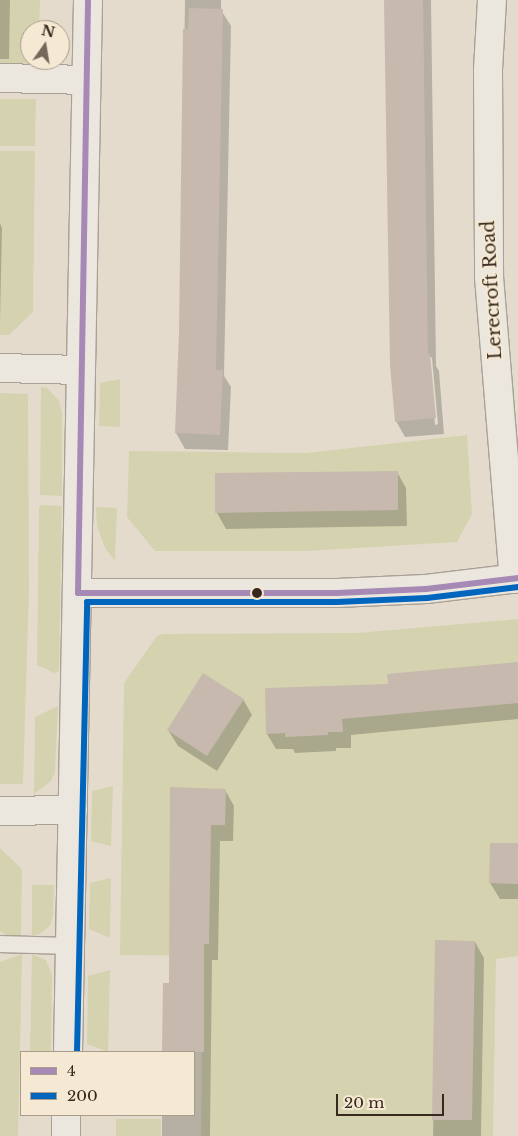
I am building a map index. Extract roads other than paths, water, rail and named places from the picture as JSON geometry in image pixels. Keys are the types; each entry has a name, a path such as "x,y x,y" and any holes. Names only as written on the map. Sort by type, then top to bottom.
{"street":[{"path":"68,1051 88,0"},
{"name":"Lerecroft Road","path":"492,0 488,70 489,277 516,579"},
{"path":"0,78 86,80"},
{"path":"0,368 82,370"},
{"path":"78,593 300,594 426,589 516,579"},
{"path":"0,811 73,810"},
{"path":"66,1116 66,1136"}],"lane":[{"path":"0,944 70,946"}]}
